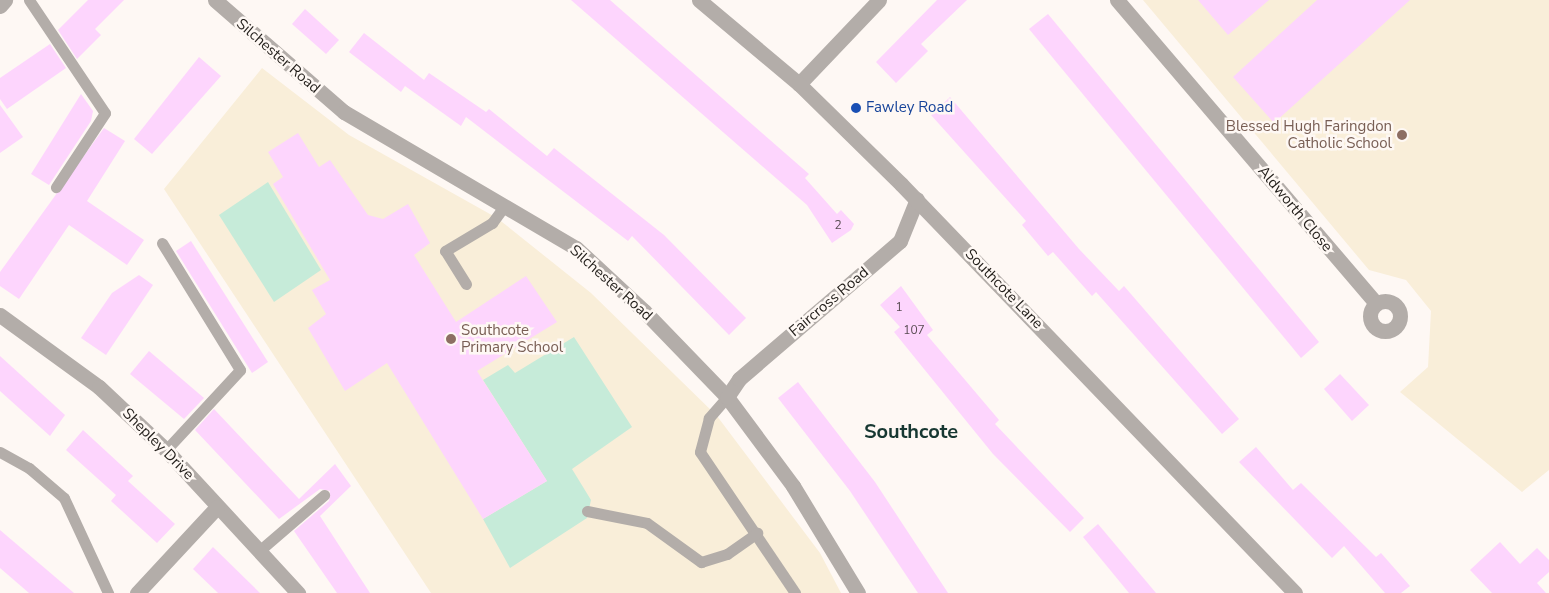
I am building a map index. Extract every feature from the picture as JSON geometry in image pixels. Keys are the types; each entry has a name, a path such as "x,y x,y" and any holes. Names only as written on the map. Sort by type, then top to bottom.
{"street":[{"path":"0,6 5,0"},
{"name":"Silchester Road","path":"215,0 344,112 576,248 727,396 793,486 858,593"},
{"name":"Southcote Lane","path":"699,0 798,84 917,199 1295,593"},
{"path":"798,84 878,0"},
{"name":"Aldworth Close","path":"1117,0 1376,303"},
{"name":"Faircross Road","path":"727,396 739,379 900,242 917,199"},
{"name":"Shepley Drive","path":"0,316 99,387 166,450 298,593"},
{"path":"143,591 217,507"}],"lane":[{"path":"29,0 105,113 56,187"},
{"path":"466,284 445,251 492,222 505,205"},
{"path":"162,243 240,370 166,450"},
{"path":"727,396 709,418 700,452 757,533 795,593"},
{"path":"0,452 29,468 64,498 108,593"},
{"path":"259,551 324,495"},
{"path":"587,510 647,523 702,562 726,554 757,533"}],"shaded area":[{"name":"Blessed Hugh Faringdon Catholic School","path":"1143,0 1549,0 1549,470 1522,492 1400,392 1428,367 1431,311 1406,280 1369,270"},
{"name":"Southcote Primary School","path":"262,68 349,135 497,218 591,293 717,416 820,553 841,593 431,593 164,189"}],"green space":[{"path":"268,182 321,270 274,302 219,215"},
{"path":"574,337 632,427 572,469 591,500 587,518 510,568 483,519 547,481 483,380 508,365 515,373"}],"building":[{"path":"88,0 124,0 95,29 101,35 77,59 58,30"},
{"path":"571,0 610,0 809,174 805,178 837,214 841,210 854,224 851,230 832,243 807,205"},
{"path":"937,0 967,0 921,44 928,51 896,83 876,62"},
{"path":"1198,0 1269,0 1228,35"},
{"path":"1317,0 1410,0 1274,123 1233,77"},
{"path":"305,9 339,40 326,54 292,24"},
{"path":"1048,14 1319,342 1301,358 1029,29"},
{"path":"364,33 424,80 429,73 486,112 489,109 547,156 554,148 664,235 746,318 729,335 632,236 628,241 466,117 461,126 405,86 401,92 349,52"},
{"path":"50,44 66,68 7,109 0,99 0,78"},
{"path":"199,57 221,76 152,154 134,139"},
{"path":"81,94 93,111 91,121 49,185 31,174"},
{"path":"950,97 1079,249 1119,291 1124,286 1239,419 1222,434 1096,292 1092,296 1053,252 1048,256 1022,225 1026,221 931,115"},
{"path":"0,105 23,137 0,153"},
{"path":"104,128 125,141 87,201 144,240 127,265 69,225 19,299 0,286 0,272"},
{"path":"298,133 319,167 330,160 368,215 383,219 408,204 430,243 414,255 456,322 526,276 557,322 477,371 547,481 483,519 387,363 345,391 308,328 326,314 312,290 330,280 273,184 283,177 268,152"},
{"path":"191,241 268,362 252,373 176,251"},
{"path":"139,275 153,285 106,355 81,338 112,293"},
{"path":"901,286 933,330 927,335 999,420 995,424 1084,518 1070,532 993,454 894,332 900,327 880,305"},
{"path":"149,351 204,398 184,419 130,374"},
{"path":"0,356 65,415 50,436 0,391"},
{"path":"1340,374 1369,405 1352,421 1324,389"},
{"path":"798,382 875,482 948,593 918,593 850,491 778,398"},
{"path":"214,409 299,499 335,464 351,486 320,516 370,593 337,593 294,531 329,501 330,491 320,489 279,519 195,430"},
{"path":"83,430 133,476 128,481 175,524 157,543 111,501 116,495 66,450"},
{"path":"1256,447 1293,490 1301,483 1376,557 1381,553 1410,586 1401,593 1385,593 1344,546 1332,558 1239,462"},
{"path":"1098,524 1156,593 1129,593 1083,537"},
{"path":"0,530 74,593 29,593 0,568"},
{"path":"1500,542 1520,564 1537,548 1549,560 1549,572 1537,583 1546,593 1492,593 1470,570"},
{"path":"213,547 260,593 218,593 193,569"}],"place":[{"name":"Fawley Road","path":"856,108"},
{"name":"Blessed Hugh Faringdon Catholic School","path":"1402,135"},
{"name":"Southcote Primary School","path":"451,339"}],"district":[{"name":"Southcote","path":"911,431"}]}
